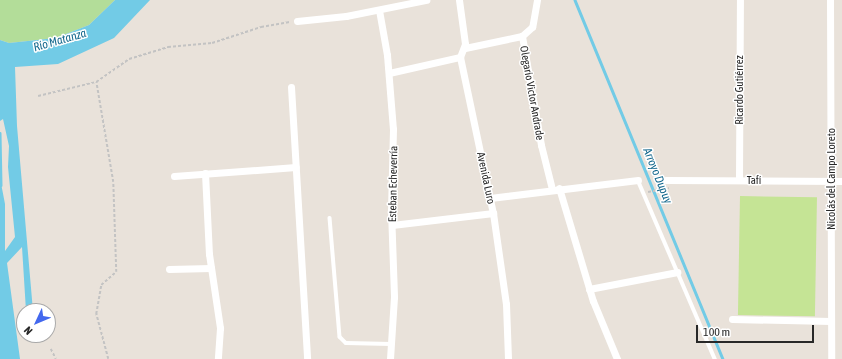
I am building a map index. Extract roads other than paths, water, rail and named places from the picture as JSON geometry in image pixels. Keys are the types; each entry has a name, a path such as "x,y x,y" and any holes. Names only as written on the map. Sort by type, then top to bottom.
{"street":[{"path":"297,21 379,10 426,0"},
{"path":"389,73 460,56 465,48 459,0"},
{"name":"Olegario Victor Andrade","path":"537,0 532,27 522,36 542,150 589,288 617,359"},
{"name":"Ricardo Gutiérrez","path":"739,180 740,0"},
{"name":"Nicolás del Campo Loreto","path":"830,0 831,359"},
{"name":"Esteban Echeverría","path":"379,10 389,73 393,129 392,225 394,297 390,359"},
{"path":"465,48 522,36"},
{"name":"Avenida Luro","path":"460,56 493,213 506,304 508,359"},
{"path":"291,87 307,359"},
{"path":"174,176 296,167"},
{"path":"205,173 212,268 220,328 218,359"},
{"path":"490,198 638,180"},
{"name":"Tafí","path":"666,180 842,181"},
{"path":"392,225 493,213"},
{"path":"169,269 212,268"},
{"path":"589,288 677,272"},
{"path":"732,318 831,321"}],"lane":[{"path":"638,180 715,359"},
{"path":"330,218 340,337 346,343 391,344"}],"water":[{"name":"Río Matanza","path":"115,0 150,0 114,38 58,64 15,67 17,126 32,303 26,303 22,247 7,263 16,329 16,343 18,343 20,359 0,359 0,178 5,204 5,251 15,237 8,167 9,146 3,119 0,121 0,40 9,43 56,38 89,25"}],"waterway":[{"name":"Arroyo Dupuy","path":"575,0 723,359"},
{"path":"0,133 1,185"}]}
